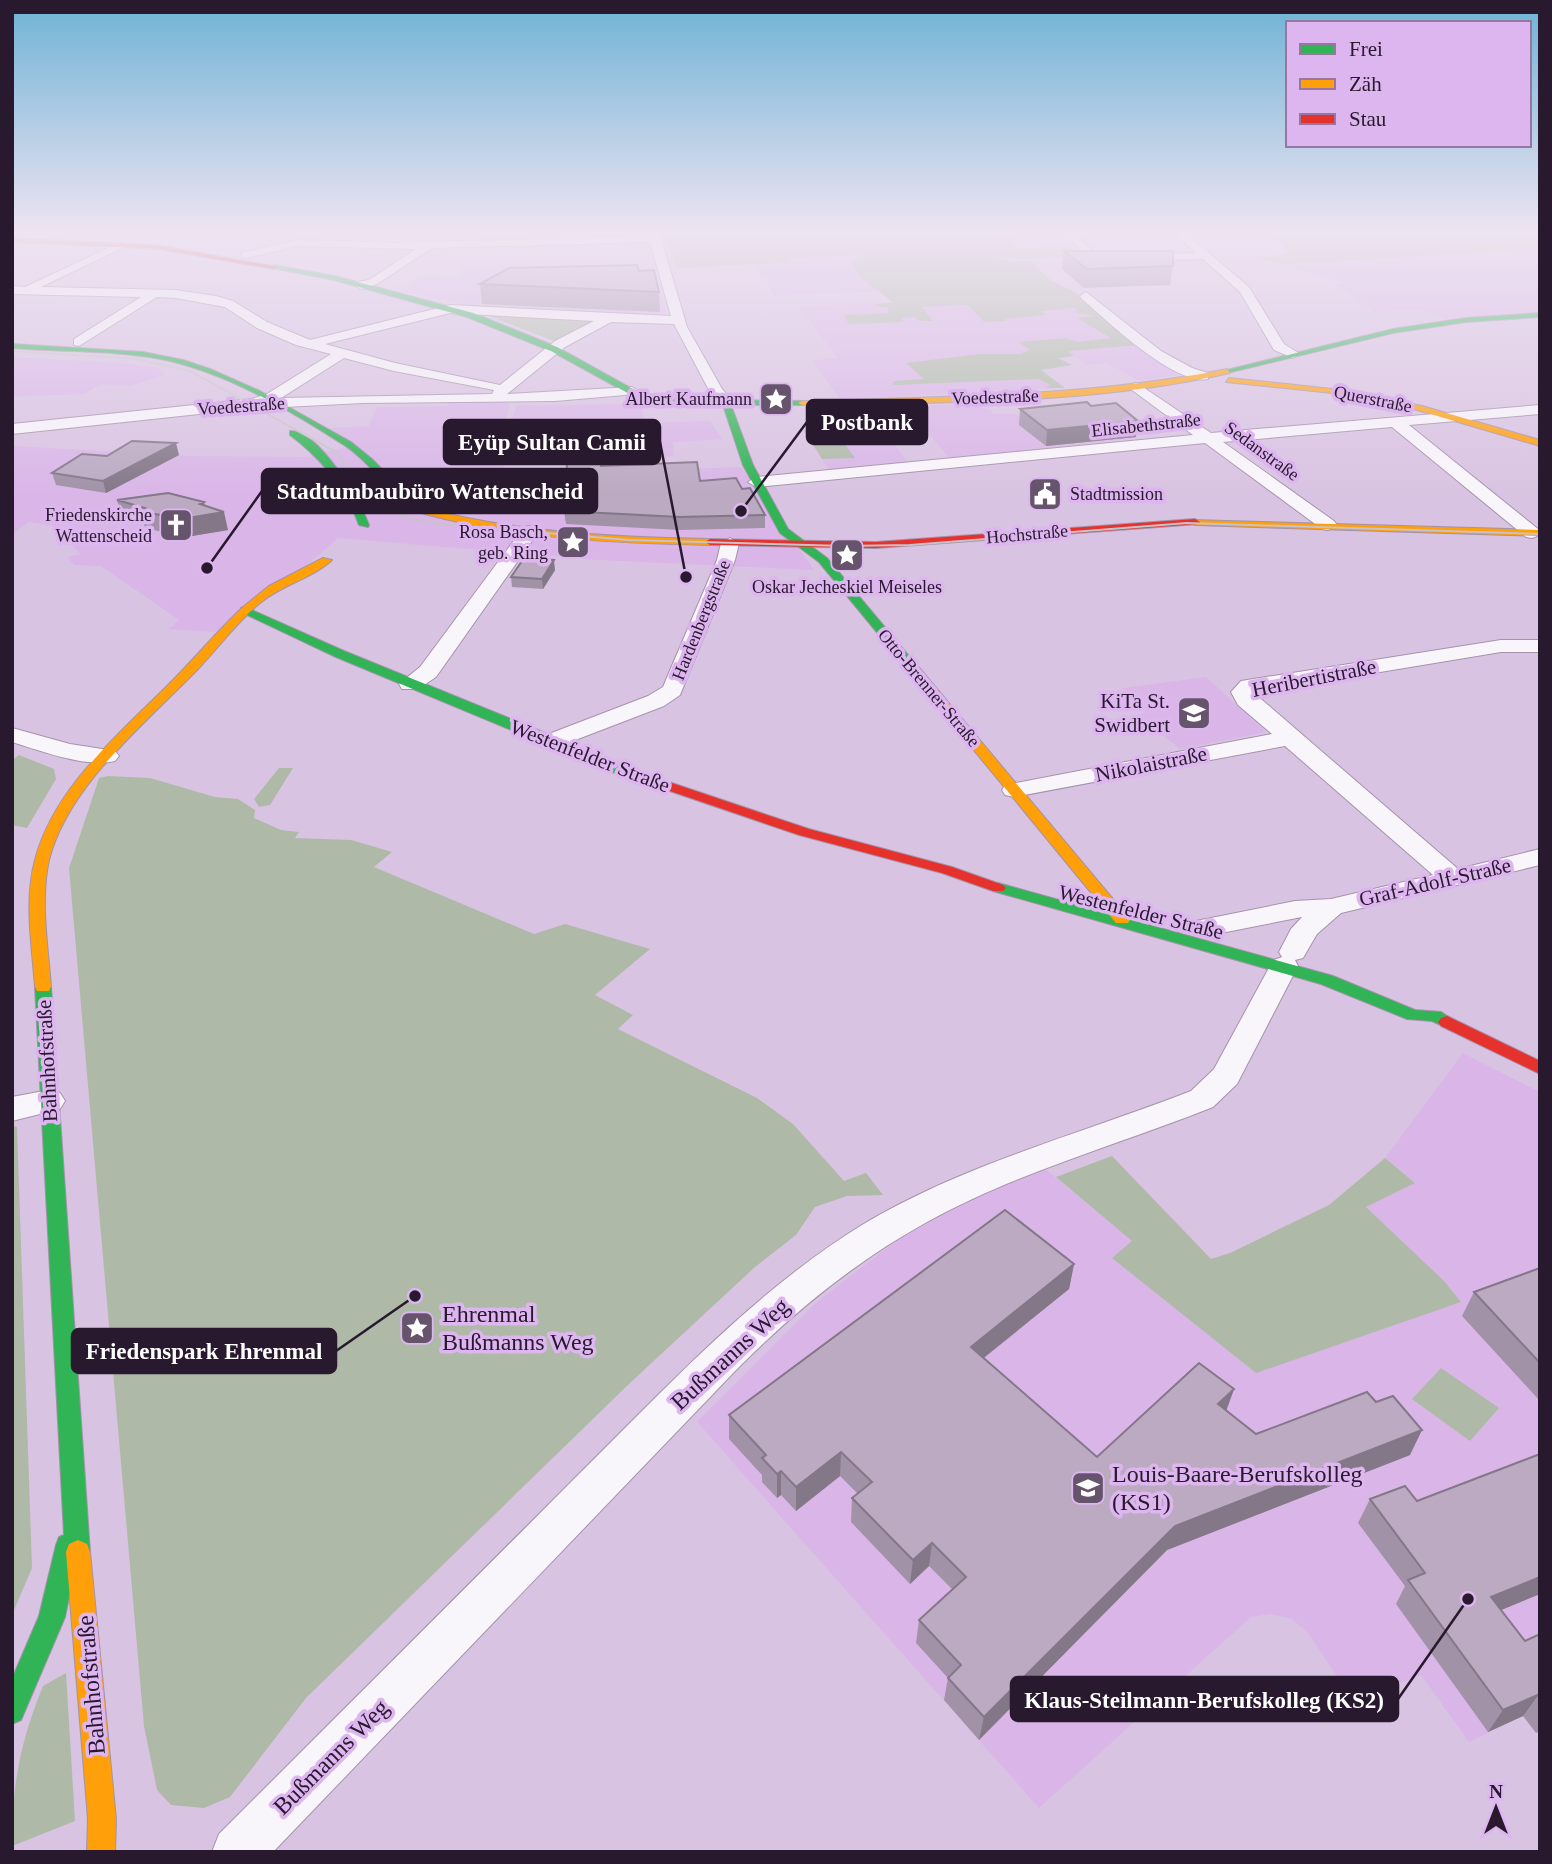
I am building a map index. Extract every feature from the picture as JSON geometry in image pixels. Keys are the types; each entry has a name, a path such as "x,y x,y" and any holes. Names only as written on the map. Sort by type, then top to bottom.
{"street":[{"path":"79,342 113,320"},
{"path":"256,320 284,336 341,354 426,373 504,395 554,349 605,320"},
{"path":"309,344 406,320"},
{"path":"482,320 554,349 632,391"},
{"path":"679,320 722,398"},
{"path":"1115,320 1140,341 1187,372 1203,376 1432,325 1486,320"},
{"path":"1263,320 1279,347 1293,354"},
{"path":"12,346 171,359 207,370 271,401 351,446 371,462 390,505"},
{"path":"12,354 125,360 185,374 273,424 289,430 319,452 358,503 364,526"},
{"path":"271,401 341,354"},
{"name":"Voedestraße","path":"12,429 92,418 271,401 471,399 504,395 572,398 632,391 785,404 1037,396 1137,387 1203,376"},
{"name":"Querstraße","path":"1203,376 1342,392 1455,416 1540,443"},
{"name":"Sedanstraße","path":"1137,387 1328,525"},
{"name":"Voedestraße","path":"632,391 646,397 676,401 722,398"},
{"name":"Otto-Brenner-Straße","path":"722,398 756,482 785,531 823,560 837,576 1122,920"},
{"name":"Elisabethstraße","path":"756,482 1540,409"},
{"path":"1395,421 1536,533"},
{"name":"Hochstraße","path":"358,503 417,509 443,517 523,531"},
{"name":"Bahnhofstraße","path":"199,661 252,613 267,592 327,560 390,505"},
{"name":"Hochstraße","path":"406,521 457,528 655,541 887,545 1183,522 1536,533"},
{"path":"410,684 428,672 523,531"},
{"name":"Hardenbergstraße","path":"549,742 656,701 672,690 726,560 730,543"},
{"name":"Bahnhofstraße","path":"101,1852 102,1819 84,1595 74,1519 49,1101 38,893 42,858 60,817 90,775 199,661 225,629 252,613"},
{"name":"Westenfelder Straße","path":"252,613 299,636 549,742 728,808 863,849 947,870 964,878 1122,920 1346,970 1422,1002 1435,1016 1540,1068"},
{"path":"262,636 299,636"},
{"name":"Bahnhofstraße","path":"214,649 236,641"},
{"name":"Heribertistraße","path":"1453,878 1288,738 1246,700 1242,692 1249,686 1501,646 1540,646"},
{"path":"12,735 68,751 107,756"},
{"name":"Nikolaistraße","path":"1014,790 1288,738"},
{"name":"Otto-Brenner-Straße","path":"1054,838 1054,850 1063,867 1058,874"},
{"name":"Graf-Adolf-Straße","path":"1199,925 1232,924 1295,909 1331,907 1540,857"},
{"name":"Westenfelder Straße","path":"947,870 977,871 1033,882 1111,906 1155,915"},
{"name":"Graf-Adolf-Straße","path":"1296,957 1305,929 1331,907"},
{"name":"Westenfelder Straße","path":"1199,925 1249,938"},
{"name":"Westenfelder Straße","path":"1296,957 1327,980 1413,1015 1435,1016"},
{"name":"Bußmanns Weg","path":"237,1852 662,1419 733,1348 796,1292 876,1234 912,1213 998,1173 1202,1099 1226,1076 1296,957"},
{"path":"12,1109 49,1101"},
{"name":"Bahnhofstraße","path":"12,1711 52,1617 74,1519"}],"shaded area":[{"path":"808,320 1112,320 1177,370 1178,375 1139,381 1107,363 1087,365 1074,356 1038,359 1050,368 1037,370 1060,388 840,400 813,360 838,358"},
{"path":"12,357 121,363 157,368 165,375 130,386 100,384 85,394 12,397"},
{"path":"449,401 511,401 497,449 503,450 500,465 505,466 503,471 660,466 688,469 741,467 814,570 599,560 338,538 312,561 216,632 169,629 179,620 101,566 75,565 67,557 81,554 67,540 83,535 29,522 12,534 12,446 190,456 310,457 357,445 329,428 369,426 377,407 448,406"},
{"path":"979,403 981,408 991,409 993,414 1019,414 1029,424 1114,419 1137,438 950,459 905,406"},
{"path":"645,404 642,413 645,423 710,421 722,439 673,442 674,456 515,461 517,437 506,437 517,405"},
{"path":"879,424 909,464 830,471 803,430"},
{"name":"KiTa St. Swidbert","path":"1206,677 1266,732 1180,749 1138,715 1146,712 1123,688"},
{"path":"1463,1053 1540,1092 1540,1731 1536,1733 1523,1716 1469,1742 1421,1675 1353,1700 1308,1633 1292,1619 1271,1614 1251,1617 1039,1808 697,1422 818,1301 921,1222 1044,1168 1133,1241 1112,1258 1461,1302 1443,1281 1366,1207 1415,1183 1385,1158"}],"green space":[{"path":"500,320 595,322 554,341"},
{"path":"846,320 904,322 849,324"},
{"path":"982,320 1007,321 984,322"},
{"path":"1080,320 1109,320 1138,345 1068,351 1074,356 1058,358 1072,365 1041,370 1065,388 1046,388 1050,385 1039,379 893,385 893,381 924,379 906,363 980,354 1020,354 1030,350 1019,342 1065,338 1077,342 1111,338"},
{"path":"837,428 855,458 822,459 804,430"},
{"path":"19,755 54,769 56,779 27,828 12,825 12,760"},
{"path":"279,768 293,768 270,805 259,807 254,799"},
{"path":"99,778 150,778 215,797 238,799 255,810 254,818 281,830 299,832 295,838 351,840 392,852 374,867 534,934 565,924 650,949 595,995 633,1015 618,1029 757,1098 793,1124 844,1181 866,1173 883,1195 847,1196 815,1207 796,1235 755,1267 630,1383 306,1698 230,1797 204,1808 171,1805 157,1790 144,1726 69,868"},
{"path":"12,1125 17,1127 32,1568 12,1615"},
{"path":"1112,1156 1211,1259 1230,1253 1329,1205 1385,1158 1415,1183 1366,1207 1444,1281 1461,1302 1256,1373 1112,1258 1132,1241 1056,1177"},
{"path":"1441,1368 1499,1408 1470,1441 1412,1399"},
{"path":"66,1673 75,1821 12,1846 16,1783 28,1726 43,1686"}],"building":[{"path":"1087,402 1091,406 1116,403 1138,421 1047,430 1020,409"},
{"path":"132,441 176,443 103,481 52,473 82,454 107,456"},
{"path":"697,462 700,481 736,478 742,489 750,488 765,515 679,517 564,511 567,464 601,463 601,466"},
{"path":"168,493 204,502 200,504 224,512 176,520 140,511 145,508 117,500"},
{"path":"524,558 554,560 542,579 511,577"},
{"name":"Louis-Baare-Berufskolleg (KS1)","path":"1005,1210 1074,1264 971,1347 1097,1457 1199,1363 1234,1389 1218,1404 1256,1434 1367,1392 1376,1402 1393,1396 1422,1430 1175,1526 984,1717 948,1678 961,1665 919,1620 966,1577 932,1543 913,1560 852,1498 872,1482 841,1452 796,1487 781,1471 777,1474 762,1458 766,1455 729,1415"},
{"path":"1540,1268 1540,1363 1474,1292"},
{"path":"1540,1454 1540,1577 1491,1597 1525,1641 1540,1634 1540,1694 1503,1710 1408,1580 1425,1573 1370,1499 1405,1486 1417,1501"}],"tram line":[{"path":"12,351 137,359 190,371 334,451 376,500 388,510 410,519 438,524 629,540 845,546 910,545 1187,523 1540,534"}],"traffic: fast":[{"path":"482,320 554,349 638,395 688,402 802,403"},
{"path":"1227,371 1393,331 1466,320"},
{"path":"12,346 143,354 207,370 257,393 348,444 369,461 395,491 416,507 428,512"},
{"path":"725,400 748,465 784,531 823,560 912,667"},
{"path":"293,433 317,452 336,473 352,497 364,525"},
{"path":"245,610 340,654 617,769 666,785"},
{"path":"998,888 1327,980 1413,1015 1435,1016 1447,1022"},
{"path":"43,987 78,1552"},
{"path":"12,1711 52,1617 68,1545"}],"traffic: slow":[{"path":"802,403 1069,395 1175,382 1227,371"},
{"path":"1229,380 1342,392 1419,408 1540,443"},
{"path":"428,512 494,527 567,536 710,542"},
{"path":"1195,522 1540,533"},
{"path":"43,987 38,907 39,876 50,834 65,808 106,756 246,609 273,588 327,560"},
{"path":"912,667 1122,920"},
{"path":"78,1552 102,1819 101,1852"}],"traffic: jam":[{"path":"710,542 876,545 1195,522"},
{"path":"666,785 804,832 947,870 998,888"},
{"path":"1447,1022 1540,1068"}],"place":[{"name":"Albert Kaufmann","path":"776,399"},
{"name":"Stadtmission","path":"1045,494"},
{"name":"Postbank","path":"741,511"},
{"name":"Friedenskirche Wattenscheid","path":"176,525"},
{"name":"Rosa Basch, geb. Ring","path":"573,542"},
{"name":"Oskar Jecheskiel Meiseles","path":"847,555"},
{"name":"Stadtumbaubüro Wattenscheid","path":"207,568"},
{"name":"Eyüp Sultan Camii","path":"686,577"},
{"name":"KiTa St. Swidbert","path":"1194,713"},
{"name":"Friedenspark Ehrenmal","path":"415,1296"},
{"name":"Ehrenmal Bußmanns Weg","path":"417,1328"},
{"name":"Louis-Baare-Berufskolleg (KS1)","path":"1088,1488"},
{"name":"Klaus-Steilmann-Berufskolleg (KS2)","path":"1468,1599"}]}
